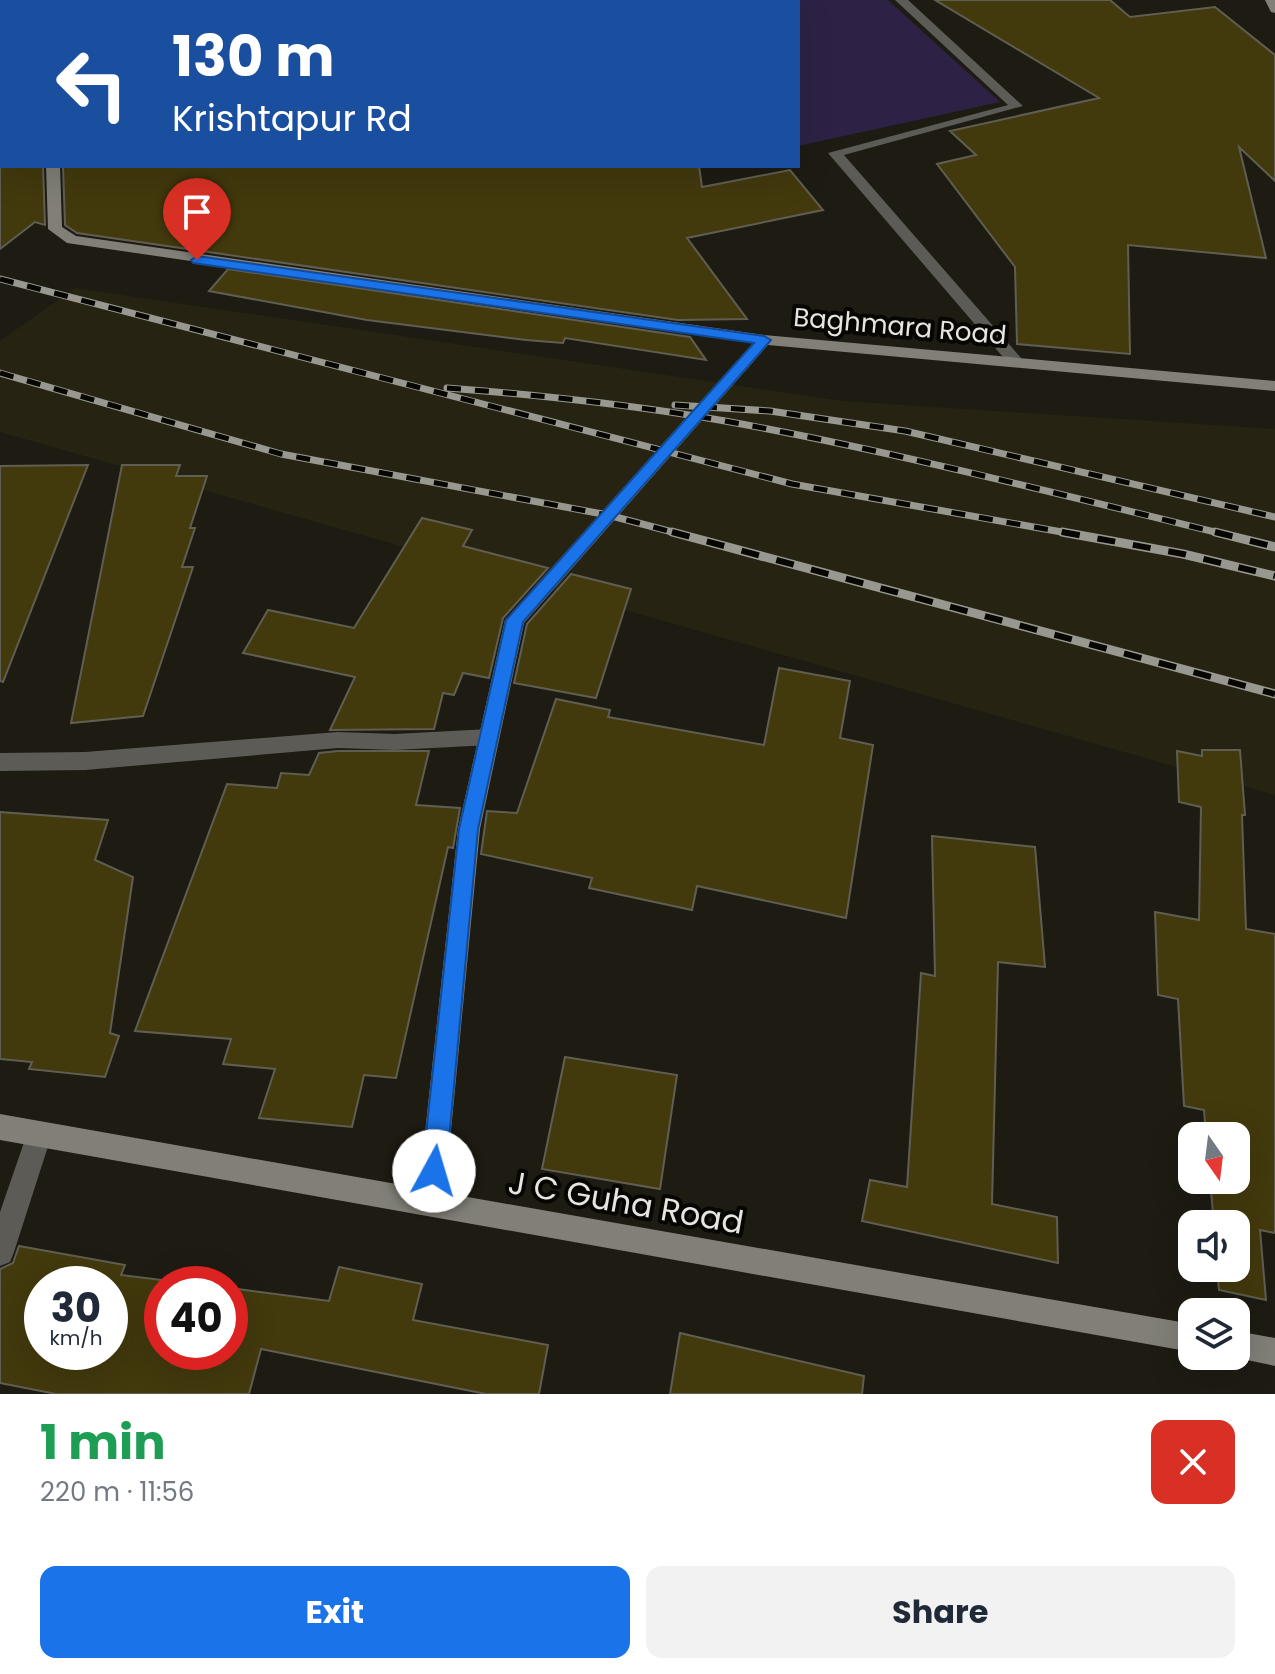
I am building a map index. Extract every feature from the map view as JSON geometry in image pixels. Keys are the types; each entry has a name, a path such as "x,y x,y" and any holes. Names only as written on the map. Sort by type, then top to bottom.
{"street":[{"path":"901,0 1017,106 835,153 1015,361"},
{"path":"1271,0 1275,10"},
{"path":"53,168 55,229 72,240 764,340"},
{"name":"Baghmara Road","path":"431,1202 469,829 515,620 764,340 1275,386"},
{"path":"0,762 85,761 338,740 395,742 489,737"},
{"name":"J C Guha Road","path":"0,1127 1178,1335"},
{"path":"0,1252 39,1134"},
{"path":"1250,1348 1275,1352"}],"shaded area":[{"path":"800,0 888,0 1000,102 800,146"},
{"path":"75,288 842,401 1275,429 1275,795 0,432 0,341"}],"building":[{"path":"935,0 1110,0 1130,17 1215,7 1275,55 1275,181 1239,147 1266,258 1128,245 1130,354 1017,344 1015,267 937,164 976,155 950,131 1099,98"},
{"path":"0,168 43,168 45,225 35,222 0,249"},
{"path":"63,168 699,168 702,187 790,170 823,210 687,238 747,319 678,320 77,233 65,225"},
{"path":"228,269 690,337 706,360 565,338 563,343 526,340 367,320 209,291"},
{"path":"88,465 3,682 0,681 0,466"},
{"path":"122,465 180,465 176,476 207,476 190,528 195,528 182,567 193,567 143,716 71,723"},
{"path":"422,518 472,530 463,546 548,568 503,618 489,678 463,673 454,695 443,693 434,729 330,730 355,677 243,653 268,610 354,628"},
{"path":"571,574 631,589 596,698 514,683 527,624"},
{"path":"779,668 850,681 840,738 873,745 846,918 697,886 692,910 589,888 592,878 481,854 487,811 517,813 556,699 610,710 608,717 764,745"},
{"path":"1202,750 1240,750 1245,815 1242,815 1246,929 1275,934 1275,1233 1260,1230 1266,1300 1219,1290 1218,1282 1250,1282 1250,1210 1213,1210 1211,1194 1250,1194 1250,1122 1205,1122 1204,1110 1184,1106 1178,999 1158,995 1155,912 1199,920 1201,807 1179,802 1177,751 1202,756"},
{"path":"429,751 416,805 460,808 453,848 448,847 396,1078 364,1075 352,1127 259,1118 275,1069 223,1064 231,1039 135,1031 227,784 277,788 281,773 309,775 319,753"},
{"path":"0,812 108,820 95,860 133,877 110,1033 119,1036 105,1077 29,1069 32,1062 0,1059"},
{"path":"932,836 1035,847 1045,967 998,962 992,1204 1057,1217 1058,1263 862,1221 870,1180 907,1187 921,973 935,976"},
{"path":"565,1057 677,1075 660,1189 542,1169"},
{"path":"19,1246 125,1265 24,1266 24,1370 128,1370 128,1276 144,1278 144,1370 248,1370 248,1290 329,1301 339,1267 422,1284 413,1320 548,1345 539,1394 486,1394 261,1349 249,1394 56,1394 0,1383 0,1269 13,1263"},
{"path":"680,1333 864,1376 862,1394 670,1394"}],"railway":[{"path":"0,279 792,484 1073,534"},
{"path":"0,373 281,454 608,515 680,534"},
{"path":"447,388 586,401 725,421 912,459 1223,534"},
{"path":"675,405 770,411 905,431 1275,517"},
{"path":"672,532 1275,694"},
{"path":"1062,532 1073,534"},
{"path":"1215,532 1223,534"},
{"path":"1073,534 1183,554 1275,576"},
{"path":"1223,534 1275,547"}],"route":[{"path":"197,260 764,340 515,620 469,829 434,1171"}]}
